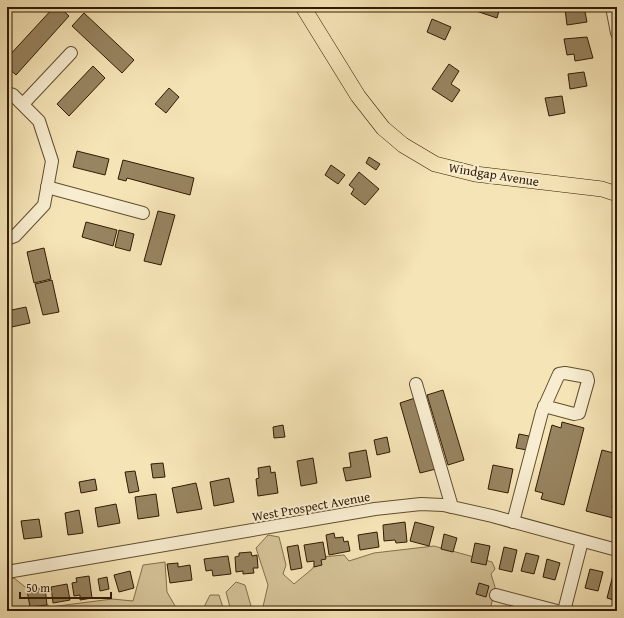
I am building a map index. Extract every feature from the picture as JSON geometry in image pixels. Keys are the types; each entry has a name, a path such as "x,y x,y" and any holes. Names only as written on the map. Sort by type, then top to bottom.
{"main road":[{"name":"Windgap Avenue","path":"304,7 358,96 383,128 403,146 435,164 475,174 602,189 617,194"}],"street":[{"path":"612,7 617,33"},
{"path":"23,104 71,53"},
{"path":"7,93 13,95 39,121 52,161 44,206 15,236 7,239"},
{"path":"47,187 143,213"},
{"path":"416,384 452,507"},
{"path":"513,522 544,406"},
{"name":"West Prospect Avenue","path":"7,572 398,505 421,504 452,507 617,550"},
{"path":"564,611 582,541"},
{"path":"496,595 557,611"}],"shaded area":[{"path":"268,535 279,537 286,565 283,574 294,584 312,569 321,557 344,555 349,561 374,553 434,546 492,562 495,569 491,574 495,587 490,611 262,611 268,585 256,548"},
{"path":"165,562 167,592 178,611 7,611 7,580 14,578 50,607 112,599 133,601 143,565"},
{"path":"236,582 245,585 251,606 258,611 231,611 226,592"},
{"path":"210,595 219,595 224,611 202,611"}],"building":[{"path":"54,7 59,7 69,16 16,75 7,67 7,58"},
{"path":"477,7 500,7 497,18 476,11"},
{"path":"584,7 587,22 567,25 565,9"},
{"path":"84,13 134,60 122,73 72,26"},
{"path":"432,19 451,27 445,40 427,32"},
{"path":"587,37 593,58 575,61 574,54 567,55 564,39"},
{"path":"449,64 459,71 451,84 460,90 452,102 432,89"},
{"path":"93,66 105,78 69,116 57,104"},
{"path":"584,72 587,86 570,89 568,74"},
{"path":"169,88 179,97 166,113 155,104"},
{"path":"562,96 565,113 549,116 545,98"},
{"path":"77,151 109,159 105,175 73,167"},
{"path":"369,157 380,164 376,170 366,163"},
{"path":"123,160 194,178 190,195 127,178 126,181 118,179"},
{"path":"331,165 345,175 338,184 325,175"},
{"path":"359,172 379,189 365,205 351,194 354,189 349,185"},
{"path":"158,211 175,215 161,265 144,261"},
{"path":"86,222 117,230 113,246 82,237"},
{"path":"119,230 134,234 130,251 115,247"},
{"path":"44,248 51,279 34,283 27,252"},
{"path":"52,280 59,312 43,315 35,284"},
{"path":"26,307 30,323 7,328 7,311"},
{"path":"443,390 464,460 448,465 427,395"},
{"path":"415,398 436,469 420,473 400,403"},
{"path":"562,422 584,428 564,505 541,499 543,493 535,491 552,425 561,428"},
{"path":"283,425 285,437 274,438 273,427"},
{"path":"519,434 529,436 527,450 516,448"},
{"path":"387,437 390,452 377,455 374,440"},
{"path":"366,450 371,477 346,481 343,468 351,467 349,453"},
{"path":"602,450 617,454 617,486 612,507 617,508 617,519 586,511"},
{"path":"313,458 317,483 301,486 297,461"},
{"path":"163,463 165,477 153,478 151,464"},
{"path":"493,465 513,469 508,493 488,489"},
{"path":"270,466 271,473 275,472 278,493 258,496 256,479 259,478 258,468"},
{"path":"135,471 139,491 129,493 125,472"},
{"path":"229,478 234,502 214,506 210,482"},
{"path":"95,479 97,490 81,493 79,482"},
{"path":"196,483 202,509 177,513 172,488"},
{"path":"156,494 159,516 138,519 135,497"},
{"path":"116,504 120,523 98,527 95,508"},
{"path":"79,510 83,533 68,535 65,513"},
{"path":"39,519 42,537 24,539 21,521"},
{"path":"405,522 407,542 396,543 395,540 384,541 383,525"},
{"path":"415,522 434,527 429,546 410,541"},
{"path":"377,532 379,547 360,550 358,535"},
{"path":"334,533 335,538 343,537 344,542 348,541 350,551 329,555 326,535"},
{"path":"444,534 457,538 453,552 441,549"},
{"path":"323,542 326,559 321,560 322,565 314,567 314,561 307,562 304,545"},
{"path":"475,543 490,546 486,565 471,562"},
{"path":"298,545 302,568 291,570 287,547"},
{"path":"504,547 517,550 512,572 499,569"},
{"path":"251,552 252,556 257,555 258,568 253,568 254,573 243,574 243,571 236,572 235,557 239,556 239,553"},
{"path":"526,553 539,556 534,574 521,571"},
{"path":"228,556 231,574 213,576 212,570 206,571 204,559"},
{"path":"547,559 560,563 555,580 543,577"},
{"path":"178,563 178,567 190,565 192,580 170,583 167,564"},
{"path":"590,569 603,572 598,591 585,588"},
{"path":"130,571 134,588 119,592 114,575"},
{"path":"613,575 617,576 617,601 607,598"},
{"path":"89,576 92,598 80,600 80,595 74,596 72,583 77,582 76,578"},
{"path":"107,577 109,589 100,591 98,579"},
{"path":"479,583 489,586 486,597 476,594"},
{"path":"67,584 70,600 53,603 51,587"},
{"path":"45,587 47,605 30,607 27,590"},
{"path":"516,604 529,607 529,611 515,611"}]}
